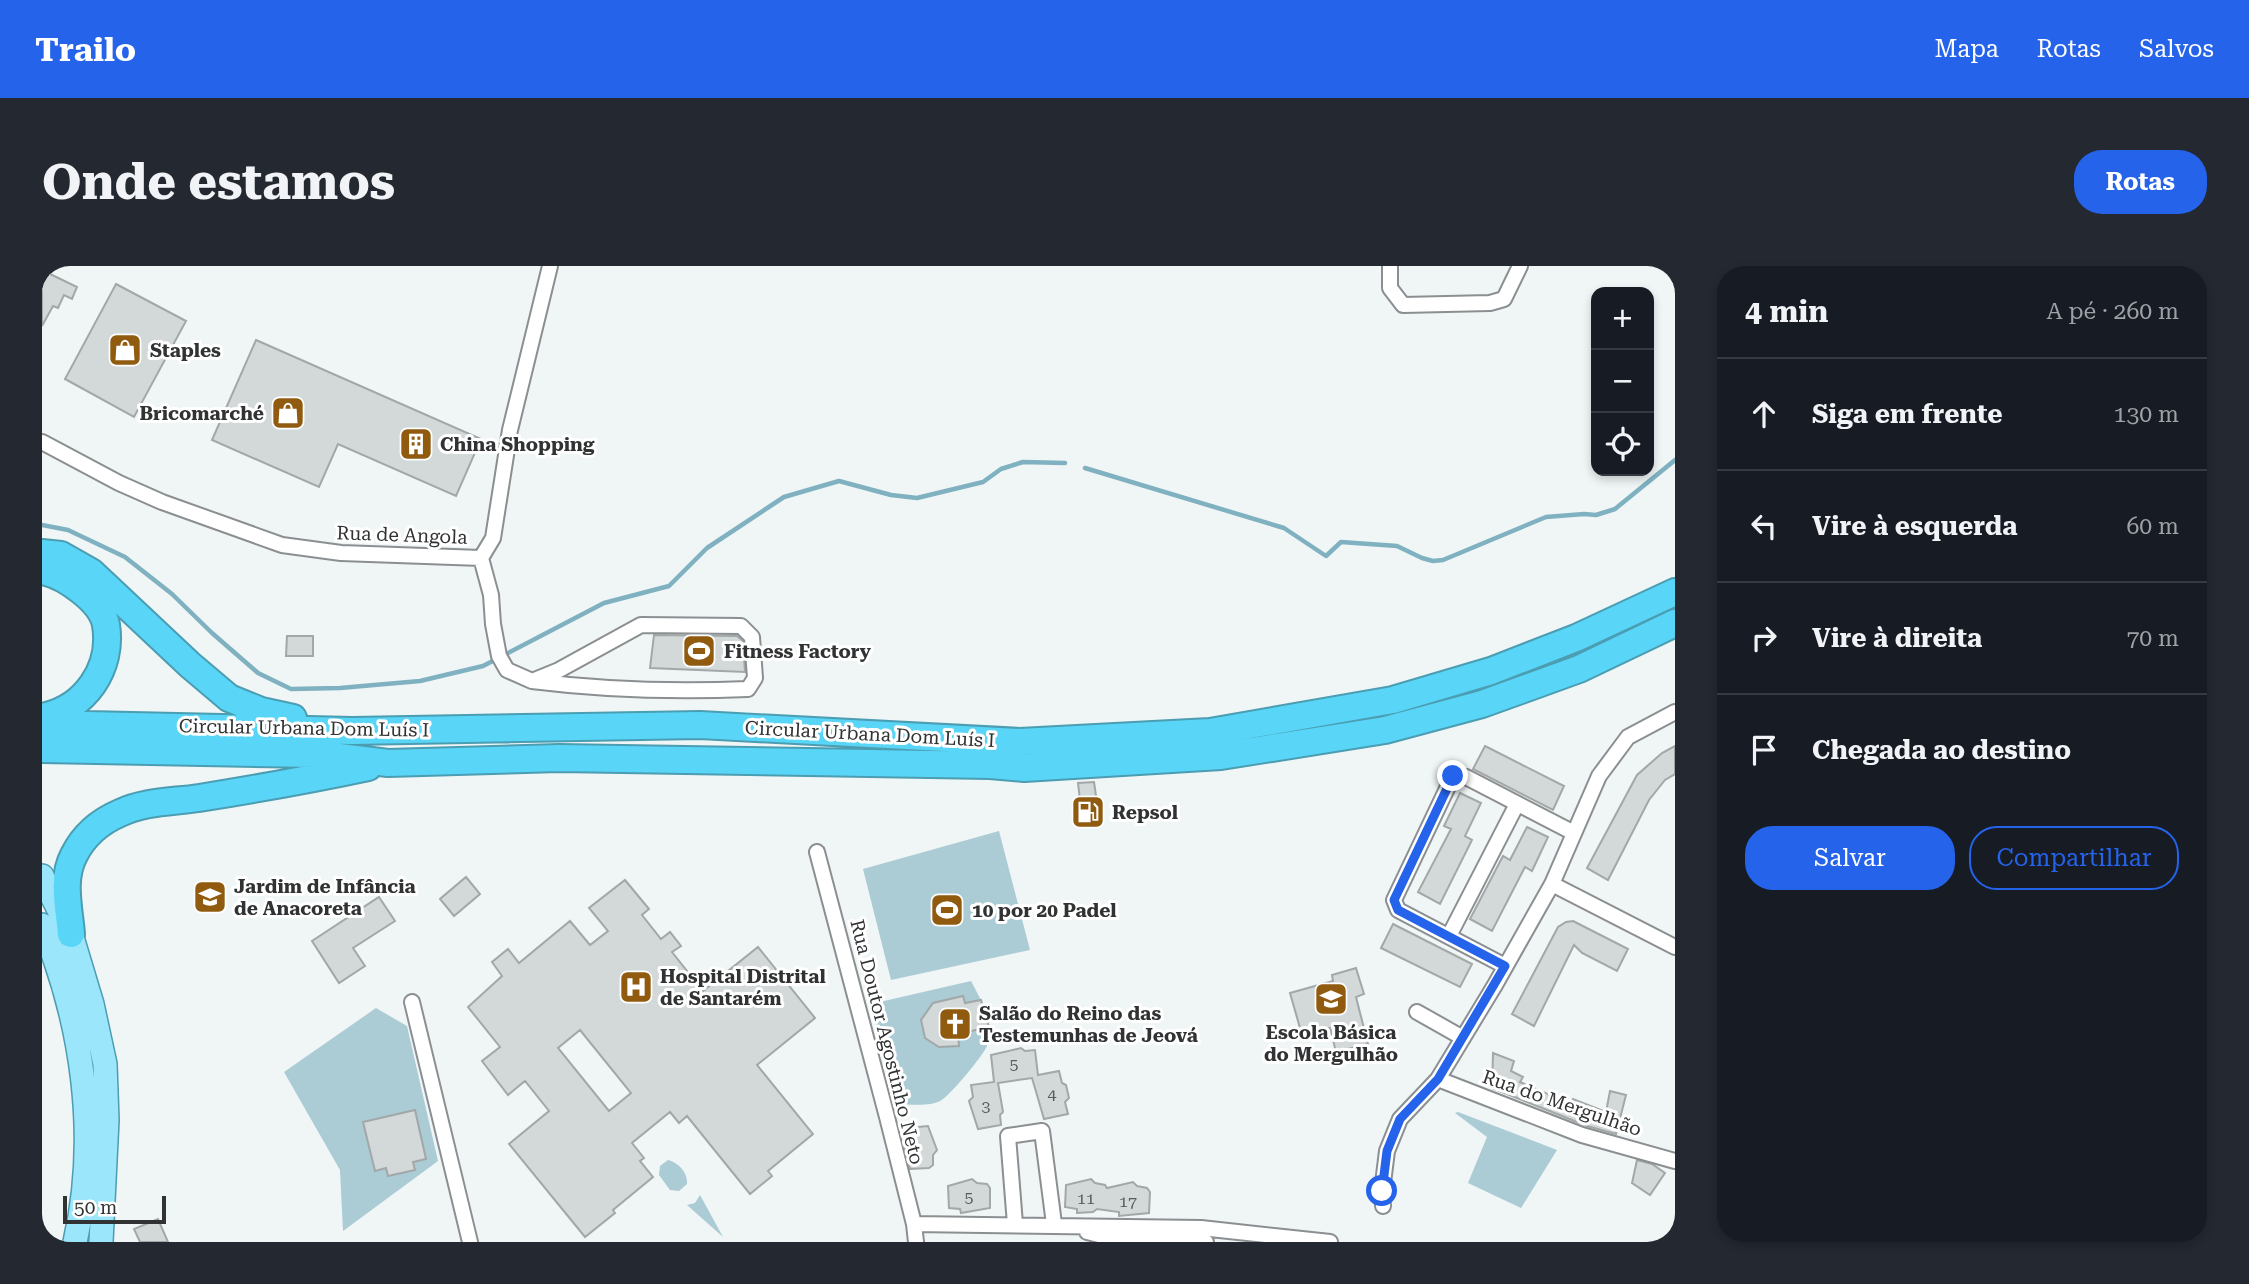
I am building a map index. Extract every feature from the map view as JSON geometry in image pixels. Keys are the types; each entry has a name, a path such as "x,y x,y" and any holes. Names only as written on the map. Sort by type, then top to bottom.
{"highway":[{"path":"42,553 61,555 91,572 229,698 261,711 352,731"},
{"path":"42,571 53,573 86,594 106,623 105,664 94,684 75,704 55,715 42,717"},
{"name":"Circular Urbana Dom Luís I","path":"42,724 352,731 700,725 1020,742 1210,732 1393,700 1491,671 1576,638 1675,592"},
{"name":"Circular Urbana Dom Luís I","path":"42,749 315,754 388,763 559,758 990,765 1024,768 1221,756 1385,730 1482,704 1579,669 1675,622"},
{"path":"71,934 66,881 73,857 97,825 121,812 148,803 195,799 388,763"}],"main road":[{"path":"42,876 71,934 92,1003 105,1064 107,1120 102,1242"},
{"path":"42,925 70,1003 79,1046 84,1092 86,1161 75,1242"}],"street":[{"name":"Rua de Angola","path":"42,442 119,483 162,502 282,545 341,553 481,558 493,538 510,430 550,266"},
{"path":"1390,266 1390,288 1403,305 1490,303 1504,299 1520,266"},
{"path":"481,558 491,595 493,624 501,660 507,670 532,681 588,687 702,691 748,689 755,678 752,637 741,626 641,625 532,681"},
{"path":"583,657 576,679 588,687"},
{"path":"1383,1206 1387,1151 1400,1119 1438,1079 1505,966 1552,884 1599,776 1628,737 1675,712"},
{"path":"1505,966 1398,910 1394,900 1453,776 1466,777 1574,833"},
{"path":"1448,936 1517,804"},
{"name":"Rua Doutor Agostinho Neto","path":"817,852 914,1224 916,1242"},
{"path":"1552,884 1675,947"},
{"path":"412,1002 470,1242"},
{"path":"1417,1012 1463,1038"},
{"name":"Rua do Mergulhão","path":"1438,1079 1582,1135 1675,1161"},
{"path":"1015,1224 1008,1136 1042,1131 1054,1224"},
{"path":"914,1224 1201,1228 1330,1242"},
{"path":"1072,1226 1114,1240 1197,1242"}],"shaded area":[{"name":"10 por 20 Padel","path":"999,831 1030,950 891,980 863,869"},
{"path":"971,981 981,1000 965,1003 962,996 933,1003 921,1020 925,1038 939,1047 959,1046 958,1034 983,1028 987,1046 984,1051 945,1098 925,1105 896,1104 871,1004"},
{"path":"376,1008 407,1026 438,1161 343,1231 340,1170 284,1072"},
{"path":"1455,1113 1557,1150 1521,1208 1468,1183 1487,1137"},
{"path":"668,1160 679,1166 686,1176 687,1184 679,1191 670,1190 659,1175 660,1166"},
{"path":"700,1195 723,1237 687,1205 695,1203"}],"building":[{"path":"48,273 77,287 72,299 64,295 58,308 53,306 42,326 42,283"},
{"name":"Staples","path":"116,284 186,321 134,417 65,379"},
{"name":"Bricomarché","path":"256,340 481,439 456,496 338,444 319,487 212,440"},
{"name":"Fitness Factory","path":"654,635 737,636 743,641 745,672 650,668"},
{"path":"287,636 313,636 313,656 286,656"},
{"path":"1485,746 1564,786 1553,810 1473,769"},
{"path":"1675,746 1675,774 1665,780 1649,800 1608,880 1587,868 1637,775 1662,753"},
{"path":"1094,782 1100,823 1083,826 1078,783"},
{"path":"1460,793 1481,803 1465,836 1472,840 1440,904 1418,892 1451,829 1444,826"},
{"path":"1527,827 1548,837 1532,871 1525,867 1492,931 1470,919 1503,856 1510,860"},
{"path":"466,877 480,894 454,916 440,899"},
{"path":"625,880 649,909 642,915 661,939 670,932 681,946 672,952 703,991 758,947 815,1018 757,1065 813,1134 768,1171 772,1176 750,1194 687,1116 679,1123 670,1112 632,1143 644,1158 640,1161 653,1177 585,1237 509,1144 549,1111 525,1081 508,1095 482,1061 500,1047 468,1007 502,976 492,962 508,949 519,963 570,921 590,945 608,931 589,908","holes":["580,1030 631,1093 609,1111 558,1048"]},
{"path":"379,897 395,921 353,948 365,966 339,983 312,941"},
{"path":"1573,921 1628,949 1617,971 1582,953 1574,945 1534,1026 1512,1014 1558,927"},
{"path":"1393,924 1472,964 1460,987 1381,948"},
{"path":"1356,968 1364,994 1356,997 1368,1044 1336,1052 1330,1028 1302,1035 1290,993 1333,981 1332,975"},
{"name":"Salão do Reino das Testemunhas de Jeová","path":"963,996 965,1003 981,1000 989,1027 958,1034 959,1046 939,1047 925,1038 921,1020 933,1003"},
{"path":"1021,1048 1025,1051 1035,1050 1038,1075 1059,1071 1069,1098 1065,1102 1068,1114 1044,1119 1032,1078 998,1083 1003,1112 1000,1115 1001,1125 978,1129 969,1101 973,1097 971,1085 994,1082 991,1055"},
{"path":"1493,1053 1514,1061 1511,1071 1523,1077 1520,1082 1571,1104 1573,1099 1606,1112 1610,1091 1626,1095 1616,1134 1587,1126 1492,1088"},
{"path":"415,1110 426,1159 413,1162 415,1170 388,1176 386,1168 375,1171 363,1122"},
{"path":"928,1126 937,1150 933,1155 933,1165 929,1168 910,1169 903,1140 906,1139 907,1128"},
{"path":"1637,1160 1652,1164 1665,1173 1650,1195 1632,1183"},
{"path":"972,1179 977,1183 987,1184 990,1188 990,1208 961,1213 960,1209 949,1208 948,1186"},
{"path":"1091,1179 1107,1188 1133,1182 1137,1186 1147,1188 1150,1192 1149,1213 1119,1216 1119,1212 1097,1209 1093,1212 1077,1213 1077,1209 1065,1207 1066,1185"},
{"path":"158,1219 168,1242 140,1242 134,1229"}],"waterway":[{"path":"1085,468 1284,528 1326,556 1341,542 1397,546 1433,561 1443,560 1546,517 1596,515 1615,509 1675,460"},
{"path":"42,525 68,530 125,557 172,594 258,673 291,689 340,688 420,681 483,666 604,603 669,586 707,548 784,497 839,481 891,495 917,498 983,482 1001,469 1023,462 1065,463"}],"place":[{"name":"Staples","path":"125,350"},
{"name":"Bricomarché","path":"288,413"},
{"name":"China Shopping","path":"416,444"},
{"name":"Fitness Factory","path":"699,651"},
{"name":"Repsol","path":"1088,812"},
{"name":"Jardim de Infância de Anacoreta","path":"210,897"},
{"name":"10 por 20 Padel","path":"947,910"},
{"name":"Hospital Distrital de Santarém","path":"636,987"},
{"name":"Escola Básica do Mergulhão","path":"1331,999"},
{"name":"Salão do Reino das Testemunhas de Jeová","path":"955,1024"}],"route":[{"path":"1382,1191 1387,1151 1400,1119 1438,1079 1505,966 1398,910 1394,900 1453,776"}]}
